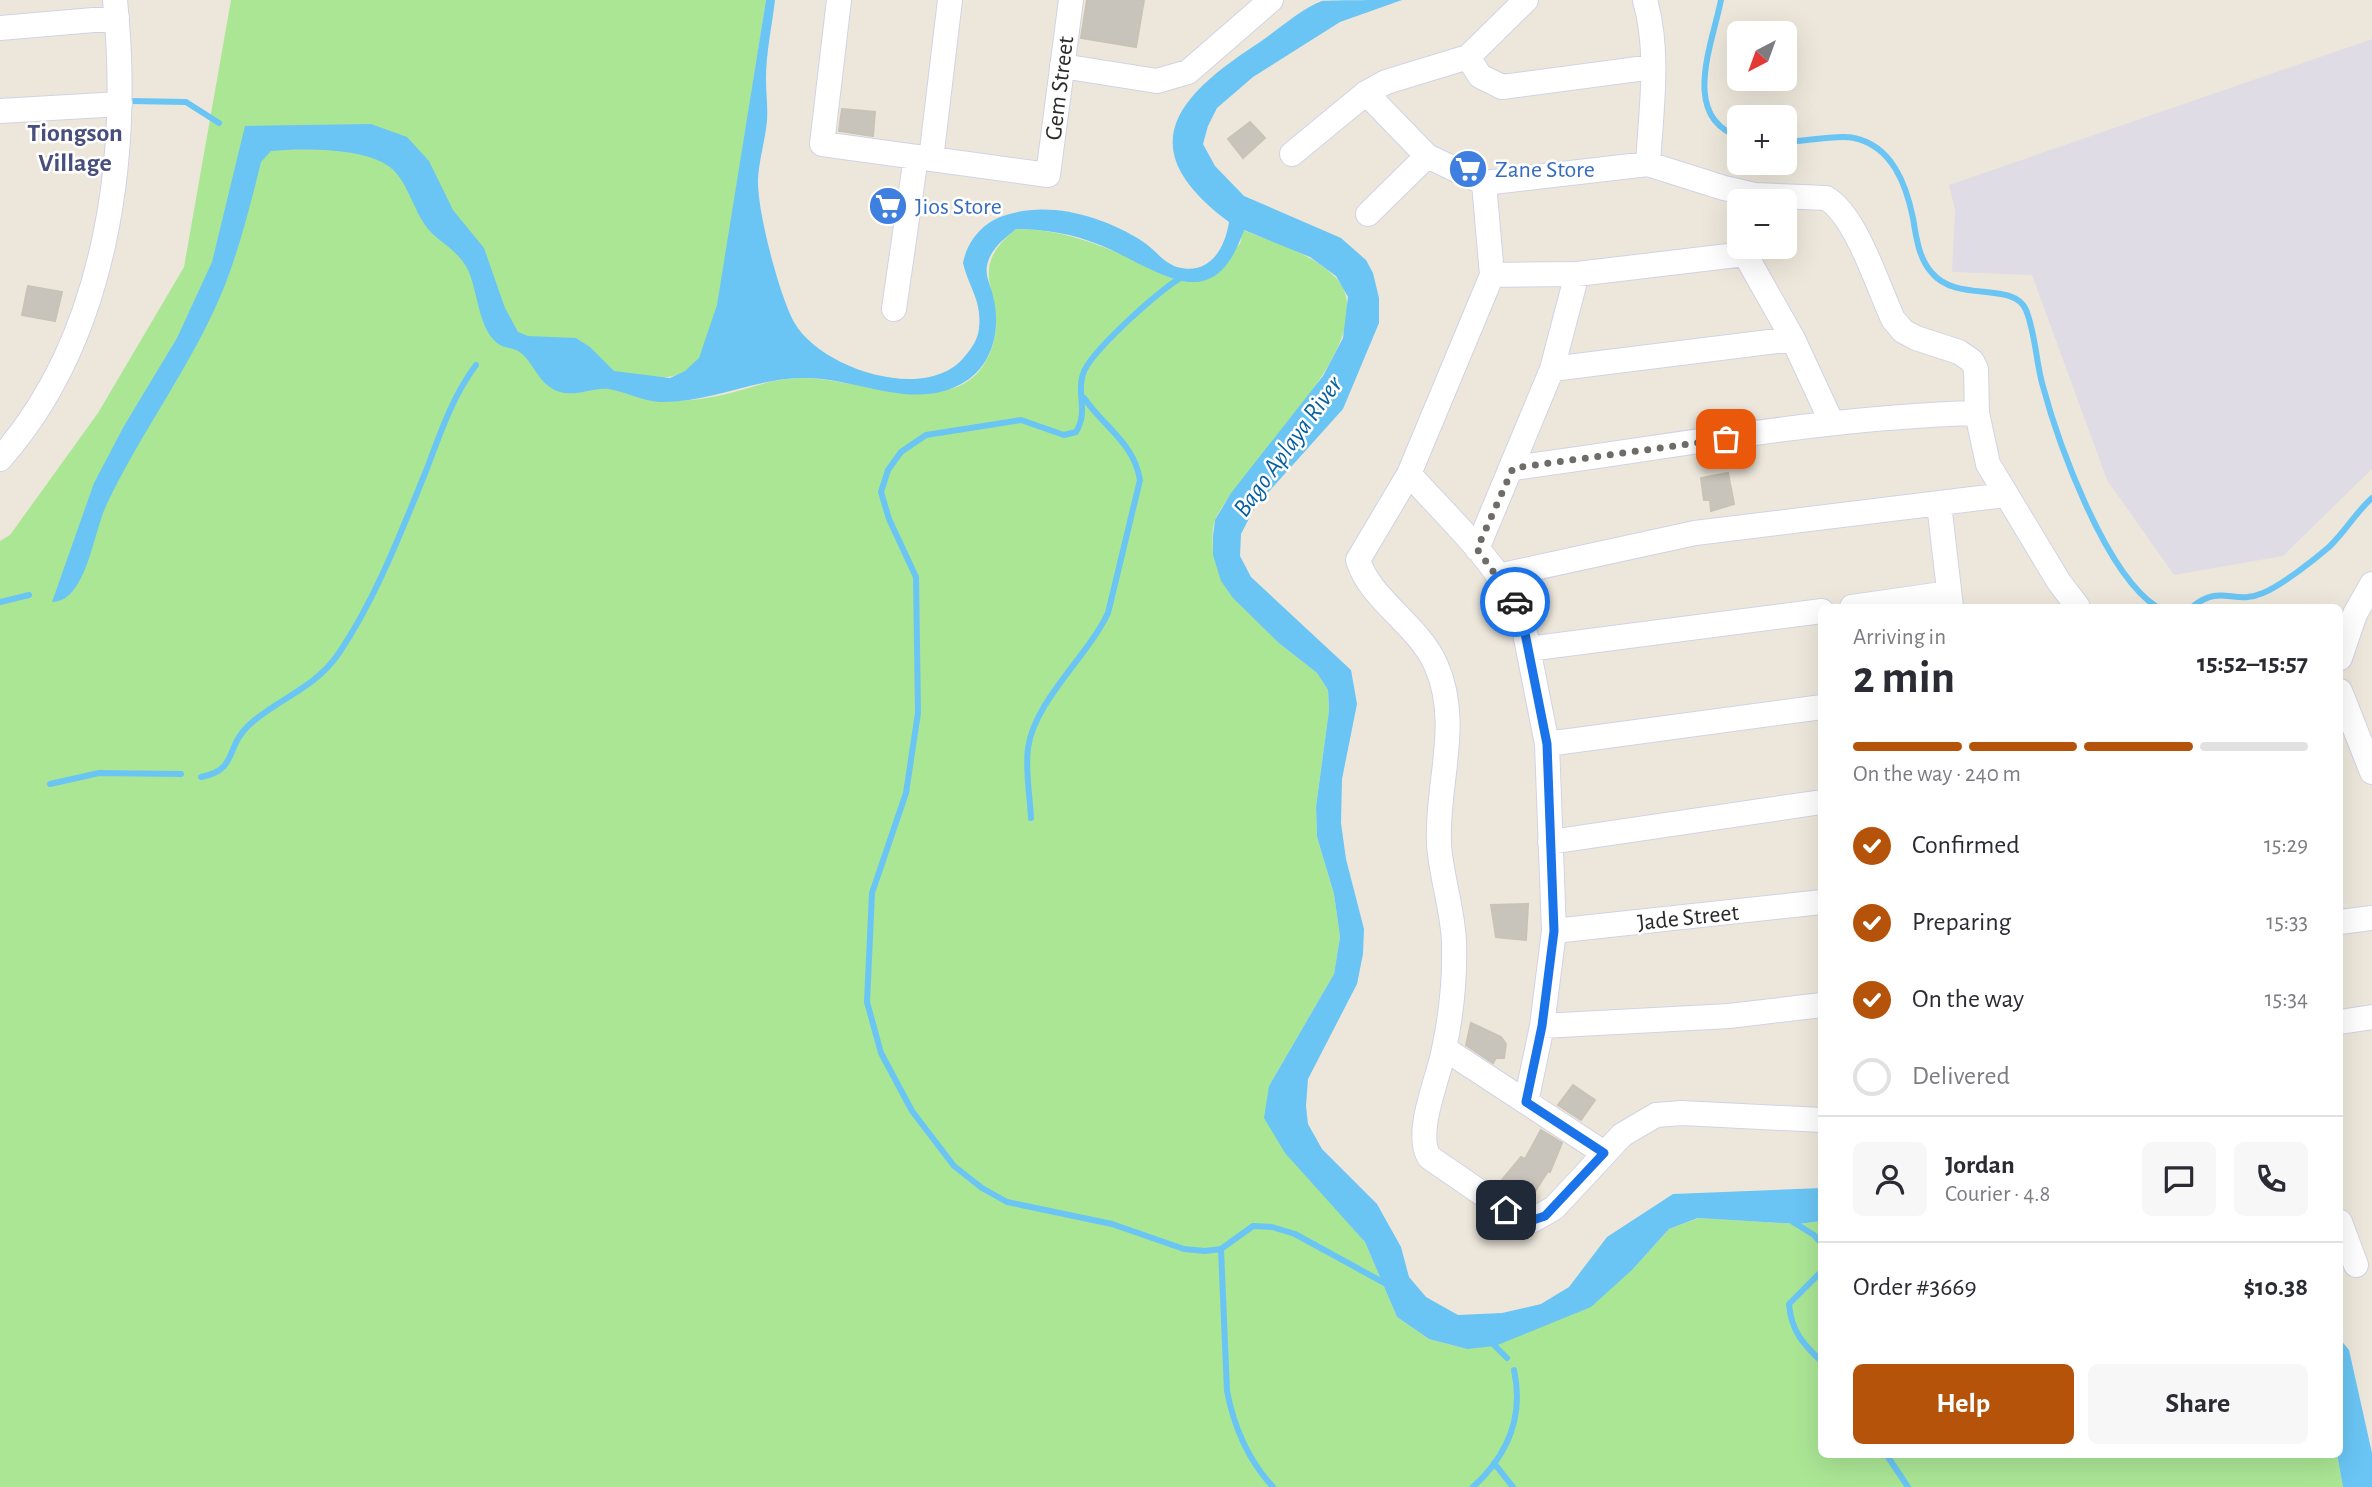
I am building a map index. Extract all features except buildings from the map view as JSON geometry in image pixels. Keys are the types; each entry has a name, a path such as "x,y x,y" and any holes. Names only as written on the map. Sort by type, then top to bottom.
{"street":[{"path":"839,0 822,144 924,158"},
{"path":"894,309 924,158 950,0"},
{"name":"Gem Street","path":"924,158 1048,175 1070,0"},
{"path":"1062,66 1157,81 1188,72 1271,0"},
{"path":"1292,154 1366,93 1403,76 1468,57 1526,0"},
{"path":"1646,0 1651,20 1653,67 1648,164"},
{"path":"0,28 116,9 120,104 107,216 87,307 47,392 18,439 0,459"},
{"path":"1468,57 1480,76 1502,87 1653,67"},
{"path":"1366,93 1427,156 1484,183 1648,164 1755,195 1826,198 1834,203 1847,220 1893,319 1903,331 1959,352 1972,361 1978,379 1977,412 1988,464 2005,495 2076,604"},
{"path":"0,111 120,104"},
{"path":"1368,214 1427,156"},
{"path":"1484,183 1492,275 1409,474 1358,560 1366,578 1420,637 1437,666 1450,731 1439,815 1439,845 1454,943 1445,1049 1424,1131 1424,1149 1437,1164 1506,1210 1533,1220 1545,1216 1604,1153 1637,1124 1656,1115 1694,1113 1818,1120"},
{"path":"1492,275 1577,274 1745,254 1793,339 1832,423"},
{"path":"1477,549 1552,369 1577,274"},
{"path":"1552,369 1793,339"},
{"path":"1513,468 1832,423 1899,415 1977,412"},
{"path":"1409,474 1477,549 1521,613 1547,744 1554,931 1542,1026 1526,1102"},
{"path":"1498,576 1695,533 2005,495"},
{"path":"1894,604 1950,600 1939,504"},
{"path":"2343,649 2355,614 2372,584"},
{"path":"1528,649 1818,612"},
{"path":"2343,699 2372,772"},
{"path":"1547,744 1818,708"},
{"path":"1550,842 1818,803"},
{"name":"Jade Street","path":"1554,931 1818,902"},
{"path":"2343,922 2372,918"},
{"path":"1542,1026 1729,1016 1818,1005"},
{"path":"2343,1023 2370,1024"},
{"path":"1445,1049 1604,1153"},
{"path":"2343,1230 2356,1265"}],"shaded area":[{"path":"2372,39 2372,469 2283,556 2174,575 2107,480 2032,275 1952,272 1955,210 1949,185"}],"green space":[{"path":"231,0 766,0 722,281 711,333 699,359 689,369 678,374 652,378 659,402 711,397 769,382 801,378 907,392 933,392 957,387 977,373 991,350 996,331 989,273 991,259 1016,229 1047,231 1077,238 1173,276 1196,282 1240,244 1243,230 1313,260 1333,275 1347,300 1344,330 1330,363 1307,398 1230,495 1216,518 1213,555 1280,644 1317,673 1328,690 1329,710 1316,807 1317,837 1334,894 1340,937 1334,974 1269,1086 1329,1198 1365,1242 1397,1317 1429,1339 1467,1349 1633,1269 1669,1229 1699,1218 1798,1224 1818,1222 1818,1458 2338,1458 2343,1487 0,1487 0,541 10,535 98,413 184,267"}],"water":[{"name":"Bago Aplaya River","path":"766,0 775,0 767,59 767,121 758,179 765,231 788,309 807,339 826,354 875,375 901,379 926,378 948,370 972,347 978,332 979,310 963,263 977,234 995,219 1020,211 1056,210 1075,213 1127,232 1177,267 1198,268 1214,258 1224,242 1229,222 1198,195 1180,170 1173,147 1176,125 1187,104 1205,83 1230,62 1298,14 1322,1 1402,0 1340,22 1253,77 1217,108 1203,144 1215,166 1244,196 1341,238 1366,260 1373,273 1379,298 1379,323 1343,409 1255,507 1241,534 1240,556 1251,577 1351,670 1357,704 1342,779 1341,823 1346,859 1364,929 1363,954 1357,984 1308,1079 1308,1124 1322,1149 1377,1204 1401,1247 1409,1277 1426,1297 1458,1315 1502,1313 1541,1304 1569,1287 1607,1237 1673,1194 1818,1188 1818,1222 1798,1224 1698,1218 1669,1229 1633,1269 1591,1307 1495,1346 1467,1349 1429,1339 1397,1317 1365,1242 1285,1153 1264,1118 1269,1086 1334,974 1340,937 1334,894 1317,837 1316,807 1329,710 1328,690 1317,673 1280,644 1233,598 1221,581 1213,555 1213,536 1215,520 1231,493 1323,376 1343,338 1348,297 1336,276 1310,257 1244,230 1228,264 1214,276 1196,282 1161,274 1080,238 1048,231 1016,229 994,249 987,266 996,320 989,354 976,373 947,390 906,394 842,382 801,378 766,382 696,399 660,402 609,389 577,393 557,391 541,379 521,353 497,343 486,328 464,263 425,225 401,180 387,165 357,154 338,151 271,151 261,162 236,255 212,314 106,506 81,579 64,599 52,602 94,483 124,426 177,338 212,262 245,126 371,124 407,137 429,161 453,210 484,248 505,308 518,332 528,336 576,338 590,347 614,371 670,378 685,371 699,358 717,305"},
{"path":"2343,1343 2349,1350 2372,1453 2372,1487 2343,1487 2338,1458 2343,1458"}],"waterway":[{"path":"1721,0 1707,58 1705,97 1710,114 1727,130"},
{"path":"130,101 186,102 219,123"},
{"path":"1797,141 1847,137 1867,142 1878,149 1888,158 1901,180 1910,205 1921,254 1932,273 1943,282 1956,287 1998,293 2020,301 2029,319 2040,374 2059,439 2086,505 2119,567 2154,604"},
{"path":"1184,276 1128,321 1088,364 1081,382 1082,417 1076,432 1064,435 1021,420 926,435 901,452 888,470 881,492 889,519 916,577 918,713 906,793 872,893 867,1002 881,1053 912,1111 954,1166 982,1188 1007,1202 1112,1224 1184,1249 1205,1251 1221,1249 1253,1226 1272,1227 1295,1234 1390,1286"},
{"path":"201,777 221,769 248,726 307,685 329,666 339,653 365,610 387,564 447,416 476,365"},
{"path":"1031,818 1027,765 1033,730 1051,696 1108,613 1140,480 1132,456 1084,398"},
{"path":"2196,604 2220,595 2253,596 2279,584 2329,547 2372,498"},
{"path":"0,602 29,595"},
{"path":"50,784 99,773 181,774"},
{"path":"1793,1222 1818,1240"},
{"path":"1221,1249 1227,1391 1243,1442 1256,1466 1273,1487"},
{"path":"1818,1275 1789,1304 1792,1322 1799,1336 1818,1358"},
{"path":"1491,1342 1507,1358"},
{"path":"1473,1487 1496,1462 1510,1434 1517,1403 1514,1370"},
{"path":"1889,1458 1908,1487"},
{"path":"1494,1463 1513,1487"}],"way so far":[{"path":"1515,602 1477,549 1513,468 1726,439"}],"place":[{"name":"Zane Store","path":"1468,169"},
{"name":"Jios Store","path":"888,206"}],"district":[{"name":"Tiongson Village","path":"75,147"}],"route":[{"path":"1506,1210 1521,1218 1533,1220 1545,1216 1604,1153 1526,1102 1542,1026 1554,931 1547,744 1521,613 1515,602"}]}
